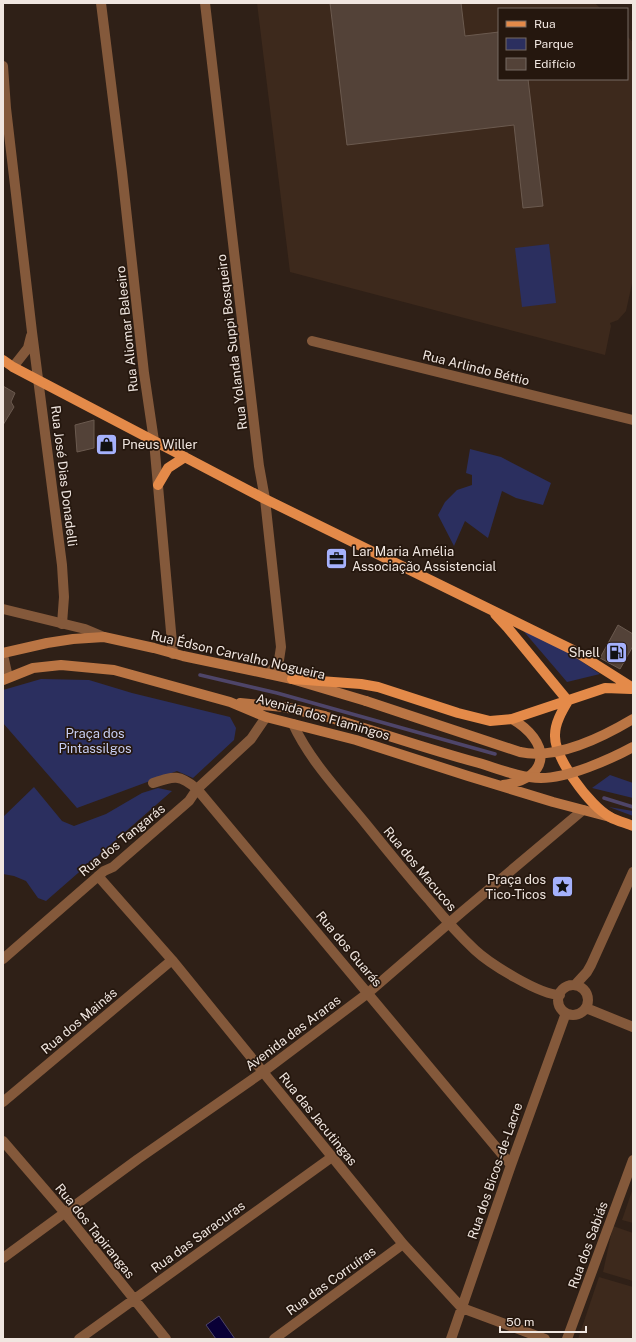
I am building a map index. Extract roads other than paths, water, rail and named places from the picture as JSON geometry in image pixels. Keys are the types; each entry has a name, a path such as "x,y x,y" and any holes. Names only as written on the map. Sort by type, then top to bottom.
{"main road":[{"path":"3,360 13,367 265,499 573,650 633,689"},
{"path":"158,485 168,468 185,457"},
{"path":"489,608 507,626 568,701"},
{"name":"Rua Édson Carvalho Nogueira","path":"3,654 47,643 73,639 104,637 173,654 292,679 366,701 531,755 553,753 568,749 618,728 633,719"},
{"name":"Avenida dos Flamingos","path":"6,678 33,668 61,665 114,670 230,702 266,717 356,740 500,786 610,817 633,826"},
{"path":"292,679 361,684 378,687 475,718 490,721 512,719 568,701 583,694 606,688 633,689"},
{"path":"568,701 556,728 555,738 557,749 562,761 580,787 594,803 610,817"},
{"path":"230,702 284,707 324,716 380,732 462,759 523,776 541,778 554,777 574,772 602,762 633,747"},
{"path":"500,786 520,782 532,774 538,767 541,759 541,752 534,738 523,726 512,719"}],"street":[{"name":"Rua Aliomar Baleeiro","path":"101,3 122,172 144,373 154,441 173,654"},
{"name":"Rua Yolanda Suppi Bosqueiro","path":"205,3 259,466 265,499 281,647 280,660 268,674"},
{"name":"Rua José Dias Donadelli","path":"3,66 6,108 32,332 62,565 64,597 62,624"},
{"name":"Rua José Dias Donadelli","path":"13,367 28,348 32,332"},
{"name":"Rua Arlindo Béttio","path":"312,341 633,420"},
{"path":"3,610 85,629 104,637"},
{"path":"3,654 6,678"},
{"name":"Rua dos Tangarás","path":"3,959 98,876 104,871 113,867 134,850 189,801 197,789 244,747 266,717"},
{"name":"Rua dos Macucos","path":"293,724 301,740 321,770 393,858 475,951 515,977 549,994 560,995"},
{"name":"Rua dos Guarás","path":"153,783 173,777 187,781 197,789 511,1165"},
{"name":"Avenida das Araras","path":"3,1258 138,1159 263,1072 368,993 583,810"},
{"path":"575,985 584,990 588,999 586,1008 579,1014 575,1015 563,1011 559,1003 560,995 566,987 575,985 587,972 633,872"},
{"name":"Rua das Jacutingas","path":"98,876 172,960 403,1244 462,1308 545,1339"},
{"name":"Rua dos Mainás","path":"3,1102 172,960"},
{"path":"586,1008 633,1028"},
{"name":"Rua dos Bicos-de-Lacre","path":"451,1339 511,1165 566,1013"},
{"name":"Rua dos Tapirangas","path":"3,1141 65,1213 166,1339"},
{"name":"Rua das Saracuras","path":"79,1339 332,1157"},
{"name":"Rua dos Sabiás","path":"567,1339 633,1160"},
{"name":"Rua das Corruíras","path":"274,1339 403,1244"}],"waterway":[{"path":"200,675 277,693 495,754"},
{"path":"604,798 633,807"}],"place":[{"name":"Pneus Willer","path":"107,444"},
{"name":"Lar Maria Amélia Associação Assistencial","path":"337,558"},
{"name":"Shell","path":"616,652"},
{"name":"Praça dos Tico-Ticos","path":"562,886"}],"park label":[{"name":"Praça dos Pintassilgos","path":"95,740"}]}
